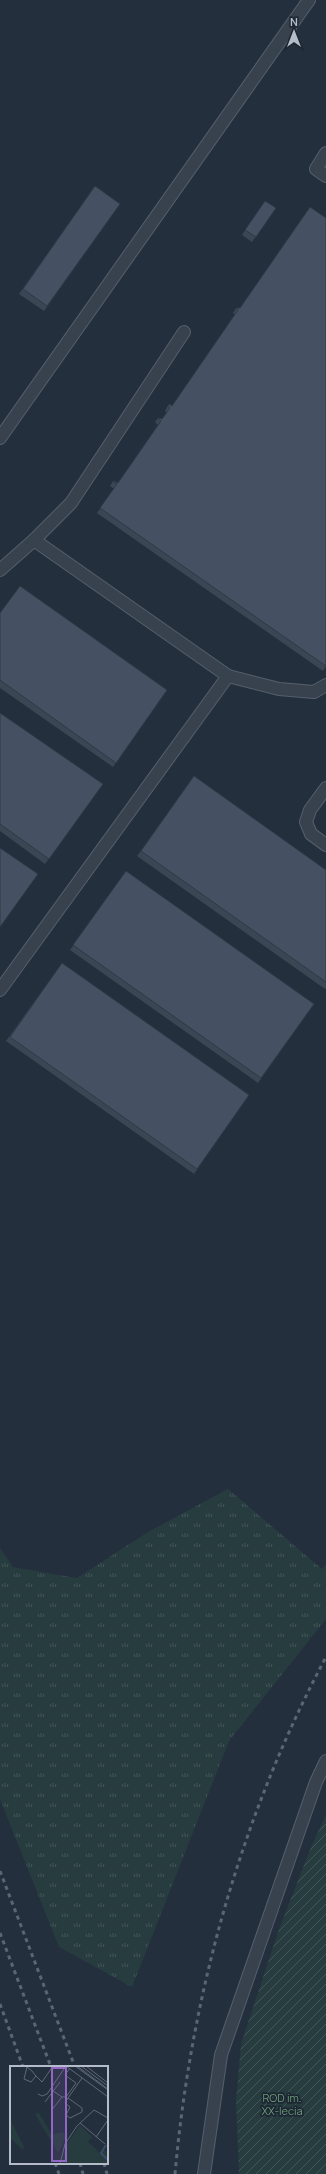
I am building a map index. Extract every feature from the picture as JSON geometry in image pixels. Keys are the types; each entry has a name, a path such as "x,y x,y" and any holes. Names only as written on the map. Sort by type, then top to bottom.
{"lane":[{"path":"0,438 309,0"},
{"path":"326,152 316,169 326,176"},
{"path":"0,570 34,540 71,503 184,332"},
{"path":"34,540 228,676 280,689 314,692 326,685"},
{"path":"0,990 228,676"},
{"path":"326,788 310,810 306,822 311,834 326,845"},
{"path":"204,2174 220,2055 316,1782 326,1761"}],"green space":[{"path":"228,1489 322,1569 326,1564 326,1619 229,1741 132,1987 59,1947 0,1799 0,1548 13,1567 77,1578 148,1532"},
{"name":"ROD im. XX-lecia","path":"326,1815 326,2174 239,2174 236,2101 241,2044 278,1932 311,1847"}],"building":[{"path":"95,186 120,204 47,306 23,289"},
{"path":"265,201 276,208 256,237 245,230"},
{"path":"310,207 326,218 326,666 100,508 117,484 113,481 118,483 161,421 158,418 162,419 170,408 168,406 169,404 172,406 238,310 236,308 240,308"},
{"path":"20,586 167,690 116,763 0,680 0,613"},
{"path":"0,713 103,784 49,859 0,824"},
{"path":"194,776 326,870 326,982 141,851"},
{"path":"0,848 38,874 0,927"},
{"path":"126,871 314,1004 261,1078 73,945"},
{"path":"62,963 249,1095 197,1169 10,1037"}],"railway":[{"path":"175,2174 193,2040 207,1974 225,1908 245,1843 269,1780 296,1718 326,1657"},
{"path":"0,1871 75,2066"},
{"path":"0,1933 51,2066"},
{"path":"0,2004 23,2066"},
{"path":"55,2164 59,2174"},
{"path":"80,2164 83,2174"},
{"path":"104,2164 107,2174"}]}
